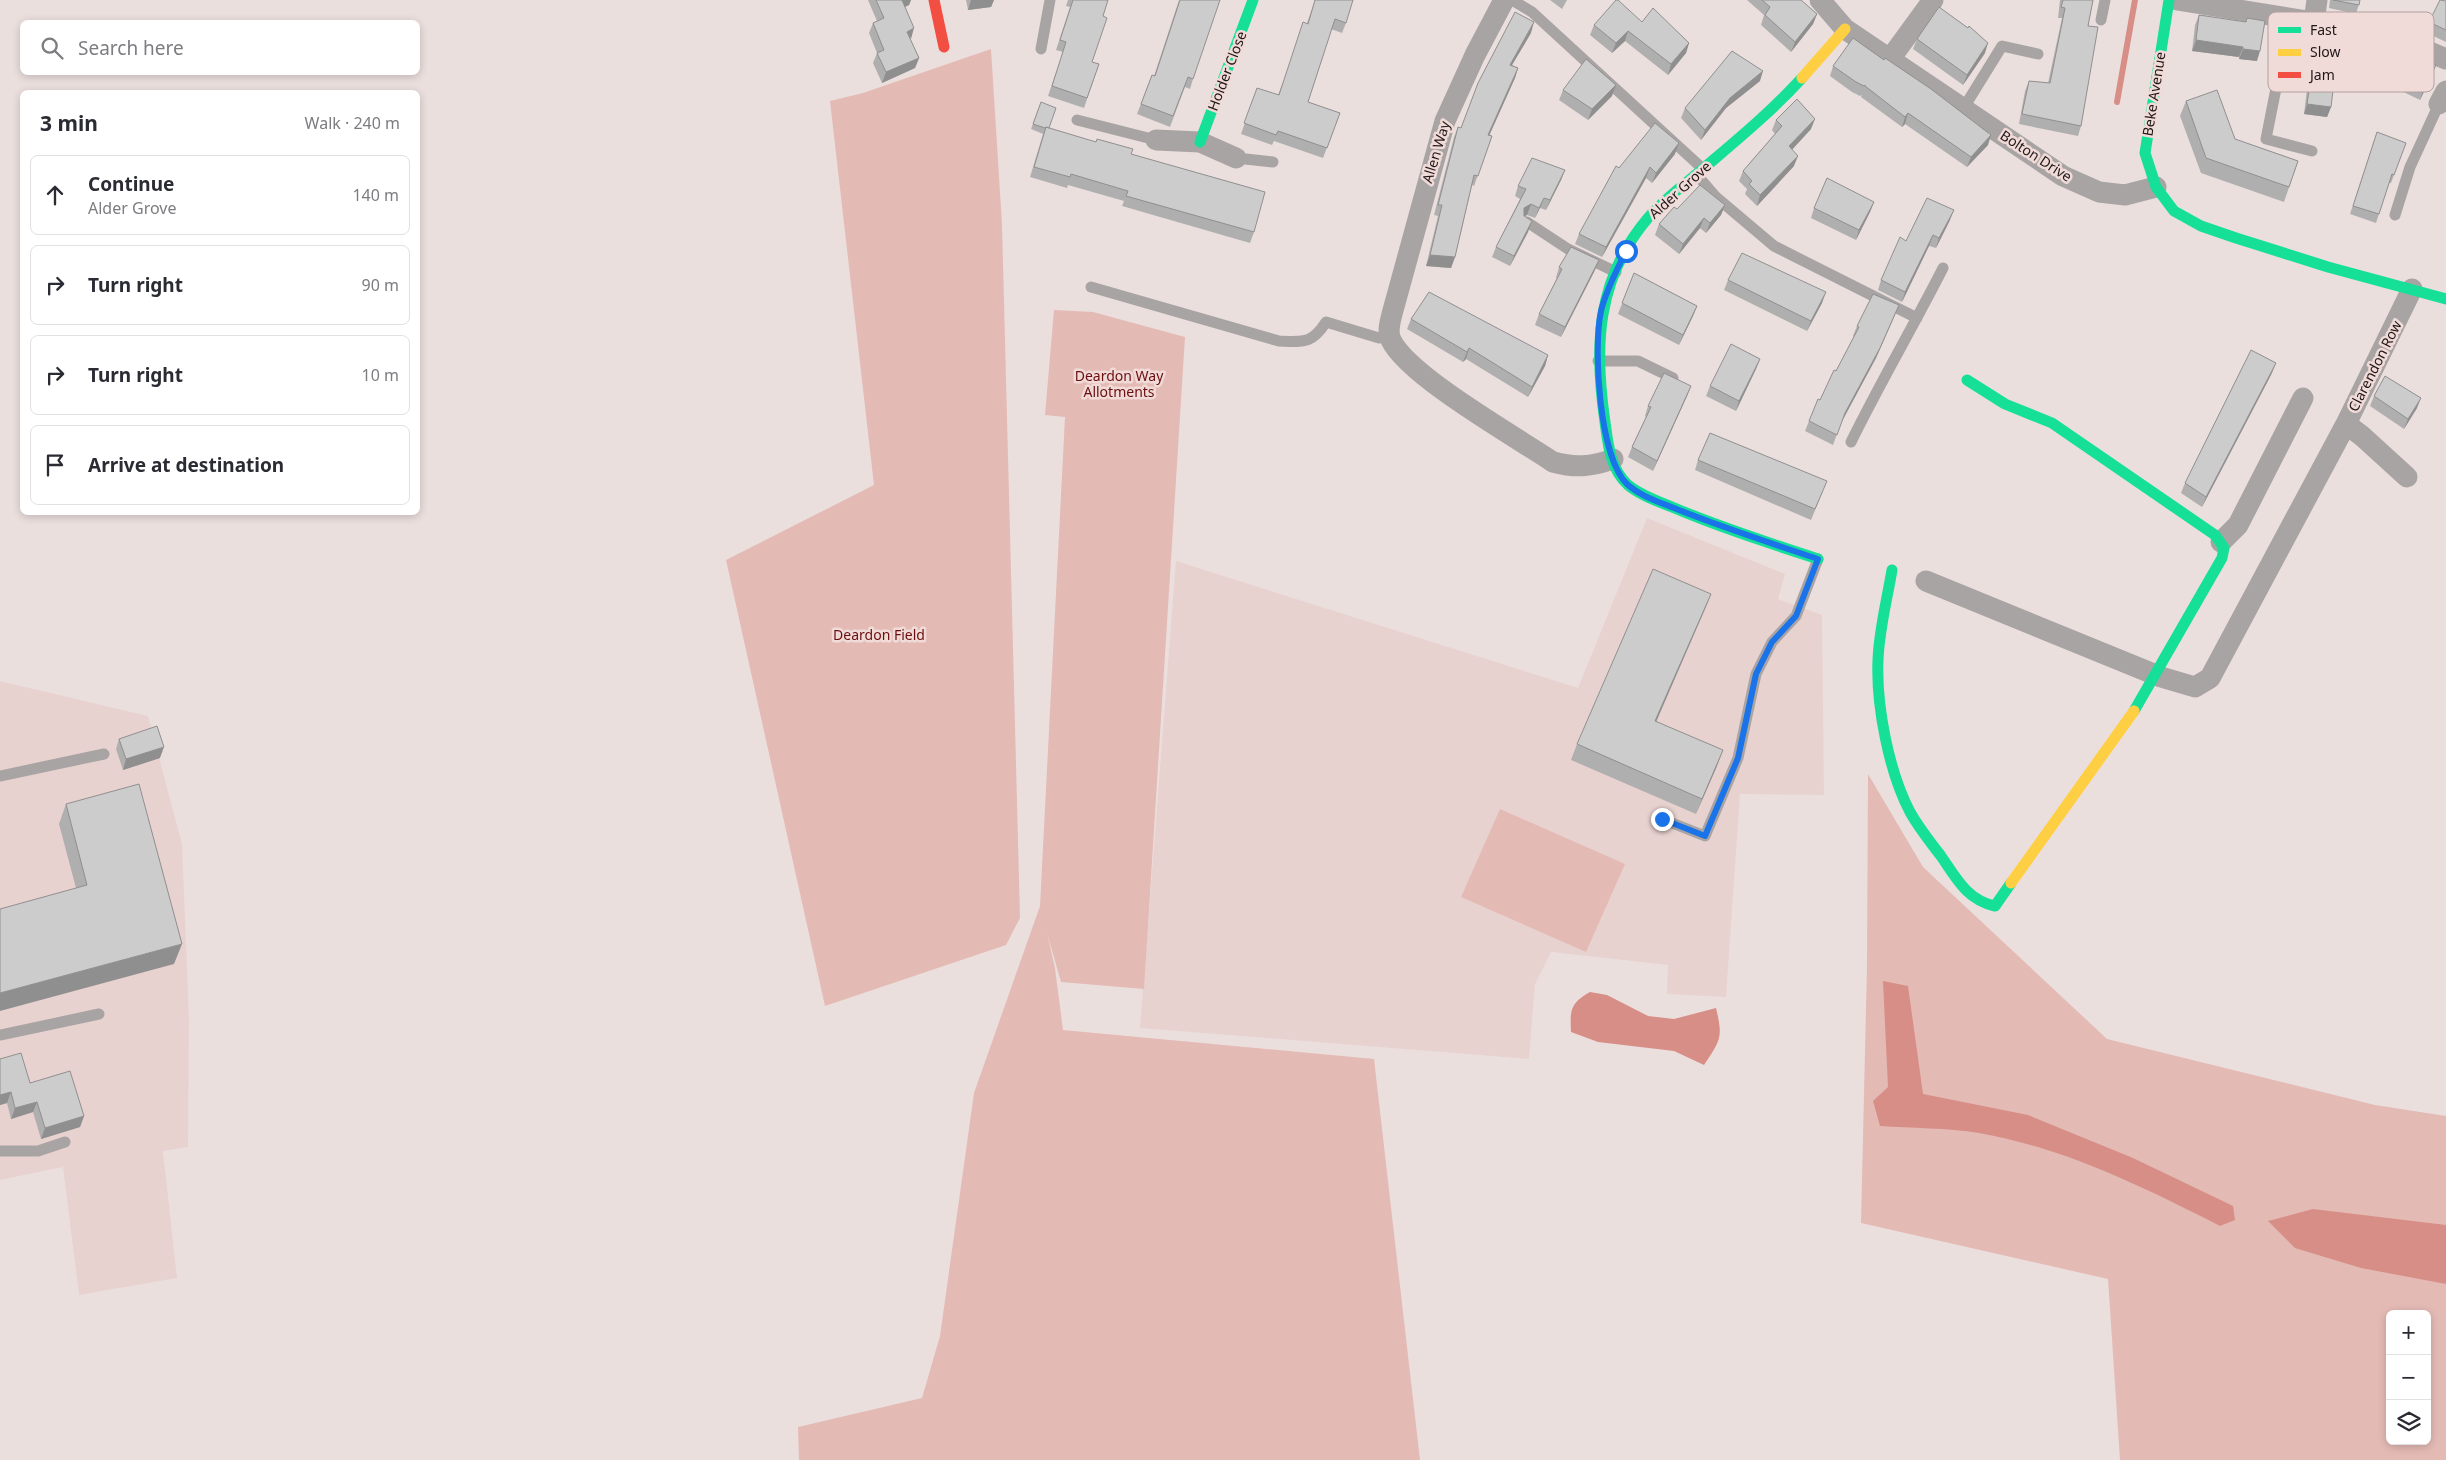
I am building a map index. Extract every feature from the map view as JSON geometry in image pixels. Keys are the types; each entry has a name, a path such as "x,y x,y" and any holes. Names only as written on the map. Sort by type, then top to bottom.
{"street":[{"path":"934,0 944,47"},
{"name":"Holder Close","path":"1200,142 1253,0"},
{"name":"Allen Way","path":"1389,335 1392,314 1445,120 1475,55 1504,0"},
{"name":"Bolton Drive","path":"1820,0 1845,28 2063,176 2099,192 2126,195 2156,187"},
{"path":"1890,59 1933,0"},
{"name":"Beke Avenue","path":"2156,187 2145,153 2169,0"},
{"path":"2177,0 2268,14"},
{"name":"Alder Grove","path":"1818,559 1700,518 1647,497 1627,484 1617,471 1612,459 1600,399 1597,336 1602,310 1616,272 1626,251 1644,223 1663,202 1776,105 1845,28"},
{"path":"2434,54 2446,59"},
{"path":"1156,140 1200,142 1236,158"},
{"path":"2156,187 2174,211 2201,226 2328,267 2446,298"},
{"name":"Clarendon Row","path":"2407,476 2346,424 2412,289"},
{"path":"1389,335 1397,348 1419,372 1553,462 1571,467 1591,466 1612,459"},
{"path":"1892,570 1878,669 1884,720 1898,775 1910,811 1958,884 1976,900 1987,905 1996,906 2133,713 2222,558 2224,548 2221,542 2197,522 2052,423 2006,404 1967,380"},
{"path":"2221,542 2238,525 2304,398"},
{"path":"1926,581 2156,675 2184,686 2195,687 2210,678 2346,424"}],"lane":[{"path":"1041,49 1050,0"},
{"path":"1512,0 1532,12 1700,172 1716,197 1774,246 1918,318"},
{"path":"2101,20 2105,0"},
{"path":"1963,108 2002,46 2038,54"},
{"path":"2275,92 2266,140 2312,151"},
{"path":"2394,215 2410,167 2442,97"},
{"path":"1077,120 1156,140"},
{"path":"1236,158 1273,162"},
{"path":"1527,222 1568,248 1616,272"},
{"path":"1851,442 1886,372 1901,350 1943,268"},
{"path":"1092,287 1279,341 1302,342 1316,338 1326,322 1378,338 1389,335"},
{"path":"1598,361 1638,361 1673,378"},
{"path":"1662,819 1705,836 1738,758 1756,674 1772,642 1796,616 1818,559"},
{"path":"0,776 104,754"},
{"path":"0,1034 99,1014"},
{"path":"0,1151 38,1151 65,1142"}],"shaded area":[{"path":"1647,518 1785,574 1778,599 1822,615 1824,795 1740,794 1726,997 1667,994 1668,965 1551,952 1535,984 1529,1059 1140,1028 1176,561 1578,688"},
{"path":"0,681 148,716 182,844 189,1018 188,1147 163,1151 177,1278 79,1295 63,1167 0,1180"},
{"path":"1883,981 1908,986 1923,1094 2028,1115 2133,1158 2233,1206 2235,1220 2220,1226 2133,1183 2042,1148 1967,1131 1880,1126 1873,1101 1888,1087"},
{"path":"1590,992 1607,995 1648,1016 1674,1019 1716,1008 1720,1032 1717,1044 1704,1065 1674,1051 1598,1042 1571,1032 1571,1013 1573,1008 1578,1000"},
{"path":"2313,1209 2446,1225 2446,1284 2361,1268 2295,1248 2268,1221"}],"green space":[{"name":"Deardon Field","path":"991,49 1002,224 1020,918 1006,945 825,1006 726,560 874,485 830,101 863,93"},
{"name":"Deardon Way Allotments","path":"1054,310 1093,312 1185,337 1144,989 1061,982 1047,933 1055,968 1063,1030 1374,1059 1420,1460 799,1460 798,1427 922,1398 940,1336 974,1093 1040,906 1065,417 1045,415"},
{"path":"1868,774 1923,867 2107,1039 2375,1105 2446,1116 2446,1460 2120,1460 2108,1279 1861,1223 1867,966"},
{"path":"1500,809 1625,864 1586,952 1461,897"}],"building":[{"path":"876,0 902,0 914,28 907,32 919,58 886,72 877,53 884,50 873,23 884,18"},
{"path":"1073,0 1108,0 1103,16 1107,18 1092,62 1099,64 1087,98 1052,86 1066,42 1060,40"},
{"path":"1180,0 1220,0 1193,79 1188,77 1173,116 1141,104 1152,75 1155,76"},
{"path":"1315,0 1353,0 1346,23 1335,19 1308,102 1340,113 1327,148 1278,131 1276,135 1244,123 1257,88 1279,95 1303,22 1308,24"},
{"path":"1616,0 1642,22 1653,8 1689,43 1671,64 1628,31 1616,43 1594,25"},
{"path":"1762,0 1801,0 1817,14 1795,42 1765,15 1770,7"},
{"path":"2063,0 2093,0 2088,26 2098,27 2081,126 2022,114 2029,81 2050,83 2065,8 2061,7"},
{"path":"2333,0 2360,0 2359,5"},
{"path":"2440,0 2446,1 2446,30 2434,24 2434,12"},
{"path":"1939,7 1968,28 1969,26 1988,43 1967,75 1917,39"},
{"path":"1515,12 1534,22 1510,65 1518,68 1488,135 1492,136 1478,176 1474,175 1455,257 1430,255 1442,205 1438,205 1458,127 1461,128 1478,83"},
{"path":"2199,15 2246,22 2247,18 2265,21 2260,51 2196,40"},
{"path":"1853,38 1931,89 1991,135 1971,157 1908,113 1905,117 1865,85 1856,82 1833,66"},
{"path":"1732,51 1763,71 1730,98 1705,130 1685,108"},
{"path":"1586,59 1616,85 1592,109 1563,90"},
{"path":"2217,90 2235,139 2298,161 2289,187 2206,158 2186,101"},
{"path":"2309,92 2333,92 2331,107 2307,104"},
{"path":"1797,99 1815,119 1789,146 1798,156 1760,195 1749,184 1752,181 1743,171 1782,126 1776,120"},
{"path":"1041,102 1056,108 1049,128 1033,124"},
{"path":"1655,123 1679,143 1656,173 1650,167 1606,247 1579,234 1616,166 1619,168"},
{"path":"1046,127 1096,142 1097,139 1133,149 1131,154 1265,192 1254,232 1126,196 1128,191 1071,174 1070,177 1034,167"},
{"path":"2377,132 2406,143 2394,175 2392,174 2379,214 2353,206"},
{"path":"1532,158 1565,170 1550,200 1544,198 1539,208 1531,204 1524,208 1524,216 1532,221 1514,256 1496,247 1526,189 1518,186"},
{"path":"1827,178 1874,202 1859,230 1814,208"},
{"path":"1700,185 1725,205 1710,223 1704,218 1683,244 1659,224 1674,207 1677,209"},
{"path":"1927,198 1954,210 1939,238 1933,235 1905,292 1881,280 1900,237 1906,241"},
{"path":"1571,247 1599,260 1565,327 1539,314 1562,269 1559,267"},
{"path":"1742,253 1826,292 1811,321 1728,280"},
{"path":"1634,273 1697,306 1683,335 1622,303"},
{"path":"1429,292 1548,355 1532,387 1469,348 1467,352 1411,319"},
{"path":"1873,294 1899,305 1880,348 1845,413 1837,435 1809,421 1818,399 1820,400 1834,370 1836,371 1859,327 1857,326"},
{"path":"1731,344 1760,359 1739,401 1710,386"},
{"path":"2251,350 2276,363 2206,497 2185,483"},
{"path":"1664,373 1691,386 1657,461 1632,447 1651,407 1648,406"},
{"path":"2385,376 2421,398 2408,419 2374,396"},
{"path":"1710,433 1827,481 1815,509 1698,460"},
{"path":"1653,569 1711,594 1655,721 1723,750 1702,799 1577,744"},
{"path":"157,726 164,747 126,759 119,739"},
{"path":"139,784 182,944 0,993 0,909 87,885 66,804"},
{"path":"21,1053 30,1083 70,1071 84,1116 45,1128 37,1102 15,1108 11,1092 0,1095 0,1059"}],"waterway":[{"path":"2117,102 2135,0"}],"traffic: fast":[{"path":"1200,142 1253,0"},
{"path":"2169,0 2145,153 2156,187 2174,211 2201,226 2236,238 2328,267 2446,299"},
{"path":"1802,78 1755,124 1661,204 1631,241 1618,265 1609,290 1603,315 1600,367 1606,430 1611,456 1617,472 1628,485 1649,498 1690,514 1818,559"},
{"path":"1967,380 2005,404 2052,423 2215,535 2224,548 2222,558 2134,711"},
{"path":"1892,570 1880,638 1878,678 1885,738 1896,778 1910,812 1963,887 1977,899 1995,906 2011,883"}],"traffic: slow":[{"path":"1802,78 1845,29"},
{"path":"2011,883 2134,711"}],"traffic: jam":[{"path":"934,0 944,47"}],"route":[{"path":"1626,251 1610,285 1602,310 1597,336 1600,399 1612,459 1617,471 1627,484 1647,497 1700,518 1818,559 1796,616 1772,642 1756,674 1738,758 1705,836 1662,819"}]}
